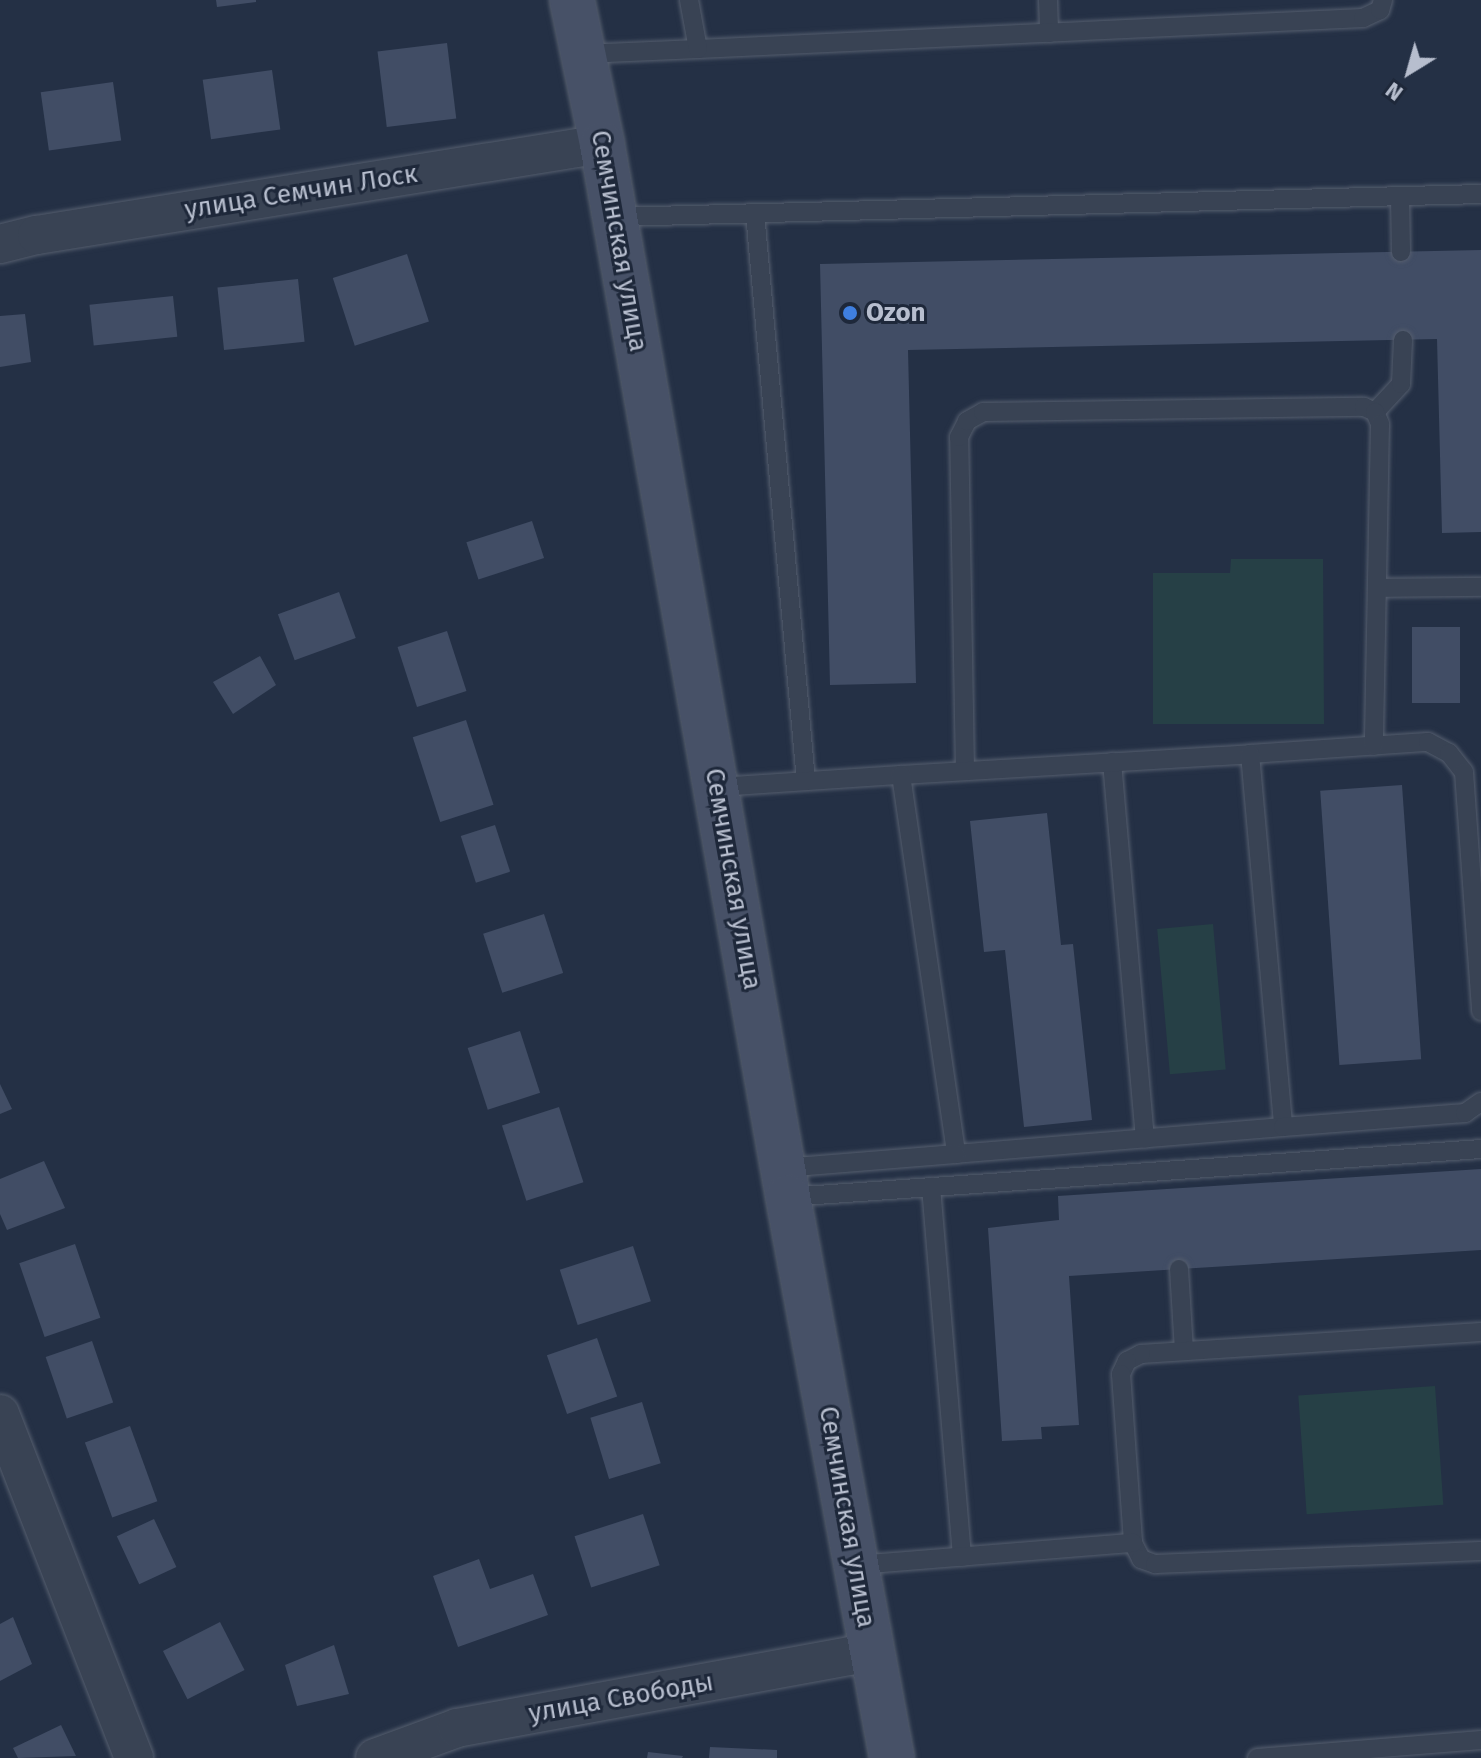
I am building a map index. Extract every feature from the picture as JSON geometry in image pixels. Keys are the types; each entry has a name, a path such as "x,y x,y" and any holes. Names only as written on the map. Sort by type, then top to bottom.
{"street":[{"name":"Семчинская улица","path":"572,0 602,144 786,1182 892,1758"},
{"name":"улица Семчин Лоск","path":"0,244 37,235 602,144"},
{"path":"0,1414 134,1758"},
{"name":"улица Свободы","path":"375,1758 457,1728 871,1652"}],"lane":[{"path":"689,0 698,49"},
{"path":"1048,0 1049,33"},
{"path":"583,54 1363,18 1380,10 1383,0"},
{"path":"615,217 1481,194"},
{"path":"1400,196 1401,252"},
{"path":"755,213 806,781"},
{"path":"1375,412 1401,384 1403,340"},
{"path":"965,771 959,437 967,421 983,412 1364,407 1375,412 1380,424 1374,746"},
{"path":"1377,588 1481,587"},
{"path":"718,787 1428,742 1449,753 1464,772 1481,1011"},
{"path":"1250,754 1283,1127"},
{"path":"1112,762 1145,1139"},
{"path":"901,775 956,1154"},
{"path":"786,1182 956,1154 1465,1113 1481,1102"},
{"path":"786,1182 931,1187 1173,1180 1481,1149"},
{"path":"931,1187 962,1557"},
{"path":"1179,1269 1184,1351"},
{"path":"1481,1332 1141,1354 1127,1361 1121,1374 1133,1543 1141,1559 1155,1564 1481,1551"},
{"path":"857,1565 1133,1543"},
{"path":"1257,1758 1481,1740"}],"green space":[{"path":"1231,559 1323,559 1324,724 1153,724 1153,573 1230,573"},
{"path":"1213,924 1226,1069 1170,1074 1157,929"},
{"path":"1435,1386 1443,1505 1307,1514 1298,1396"}],"building":[{"path":"216,0 256,0 256,2 217,7"},
{"path":"447,43 456,118 387,127 378,52"},
{"path":"272,70 280,129 211,139 203,80"},
{"path":"113,82 121,140 49,151 41,92"},
{"path":"1481,250 1481,532 1442,533 1437,339 908,350 916,683 830,685 820,264"},
{"path":"407,254 429,322 355,346 333,278"},
{"path":"298,279 305,342 224,350 217,287"},
{"path":"173,296 177,337 94,346 89,305"},
{"path":"25,314 31,362 0,367 0,316"},
{"path":"532,521 544,558 478,579 466,542"},
{"path":"339,592 356,638 295,660 278,614"},
{"path":"1412,627 1460,627 1460,703 1412,703"},
{"path":"447,631 466,691 417,707 398,647"},
{"path":"260,656 276,685 233,714 213,682"},
{"path":"466,720 494,805 440,822 413,737"},
{"path":"1402,785 1421,1059 1339,1065 1320,791"},
{"path":"1047,813 1061,945 1073,944 1092,1120 1024,1127 1005,950 984,952 970,821"},
{"path":"495,825 510,872 476,883 461,836"},
{"path":"544,914 563,973 502,993 483,934"},
{"path":"520,1031 540,1093 488,1110 468,1048"},
{"path":"0,1084 12,1109 0,1114"},
{"path":"559,1107 583,1182 526,1201 502,1126"},
{"path":"44,1161 65,1208 7,1230 0,1214 0,1179"},
{"path":"1481,1169 1481,1250 1069,1276 1079,1425 1041,1427 1042,1439 1002,1441 988,1228 1059,1220 1058,1196"},
{"path":"75,1244 100,1318 45,1337 19,1263"},
{"path":"633,1246 651,1301 578,1325 560,1270"},
{"path":"597,1338 617,1397 567,1414 547,1355"},
{"path":"92,1341 113,1402 67,1418 46,1357"},
{"path":"642,1402 661,1463 609,1479 590,1418"},
{"path":"130,1426 157,1501 112,1518 85,1442"},
{"path":"643,1514 660,1565 591,1588 575,1536"},
{"path":"154,1519 176,1567 139,1584 117,1536"},
{"path":"479,1559 490,1589 533,1574 548,1615 458,1647 433,1576"},
{"path":"13,1617 32,1664 0,1681 0,1624"},
{"path":"220,1622 245,1670 187,1699 163,1651"},
{"path":"334,1645 349,1694 297,1706 285,1665"},
{"path":"61,1725 76,1756 18,1758 13,1748"},
{"path":"710,1747 777,1750 777,1758 709,1758"},
{"path":"648,1752 683,1756 647,1758"}],"place":[{"name":"Ozon","path":"850,313"}]}
